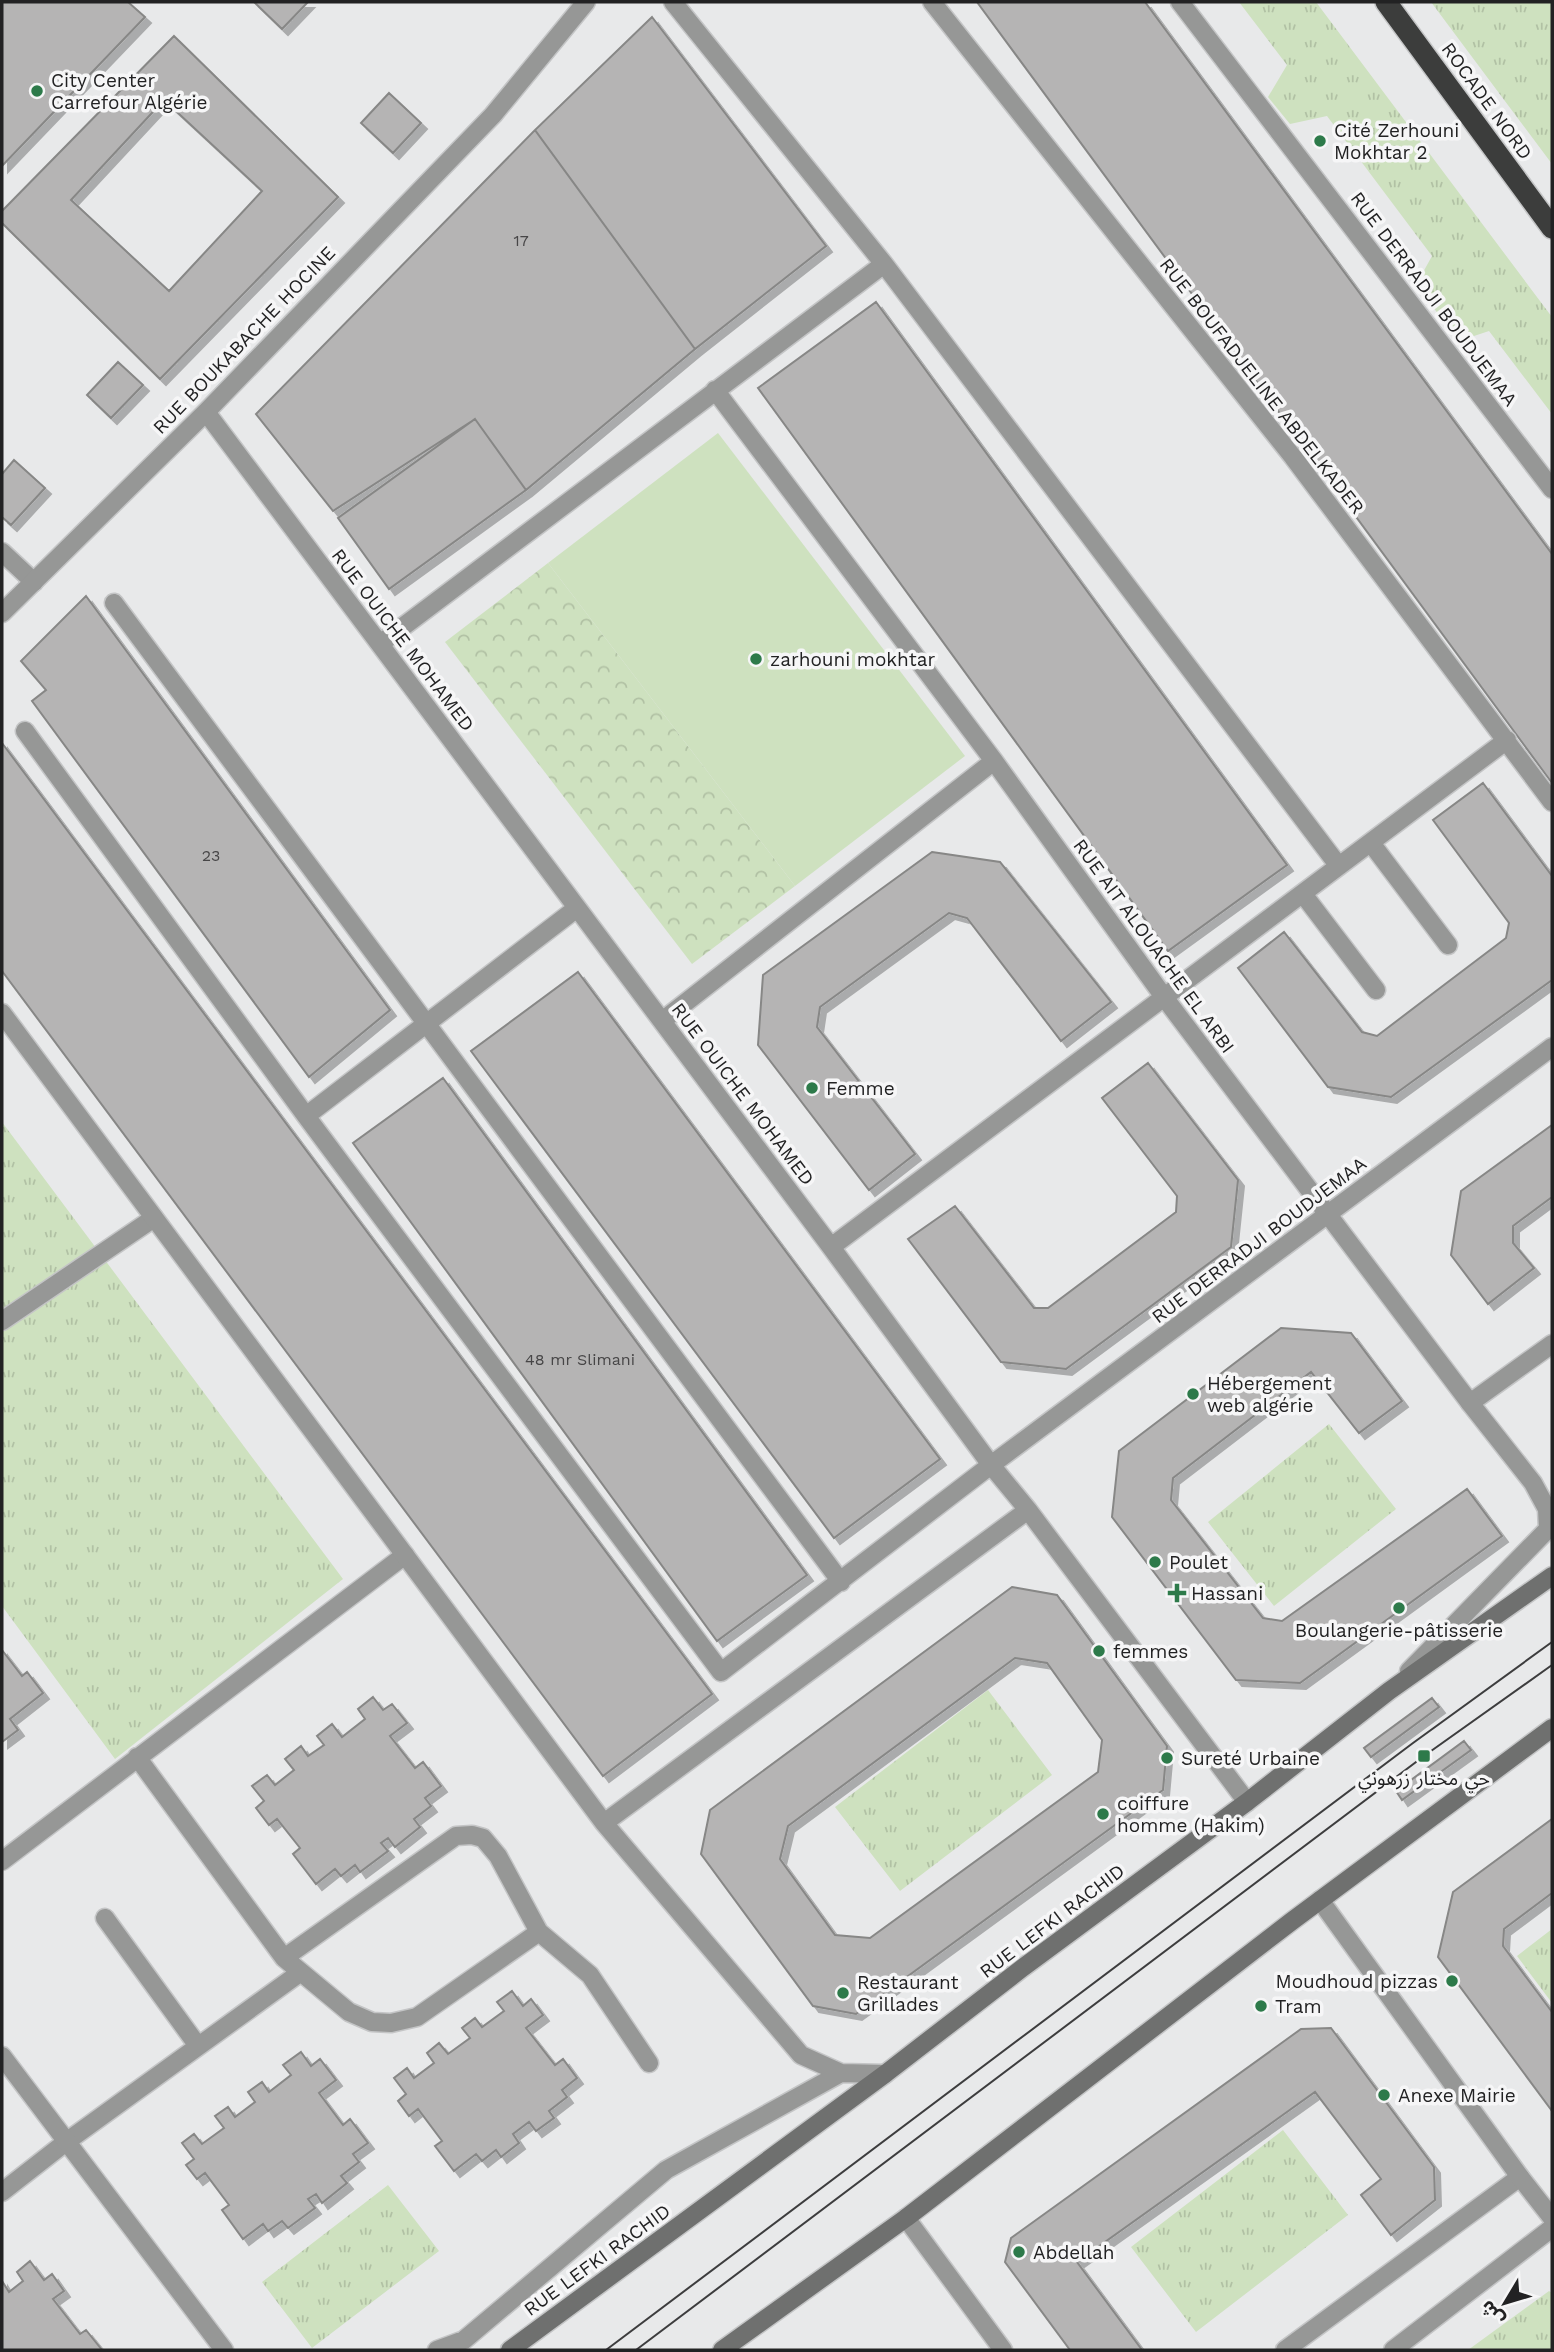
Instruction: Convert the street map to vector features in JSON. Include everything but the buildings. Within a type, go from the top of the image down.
[{"type":"highway","name":"ROCADE NORD","points":[[1386,2],[1552,228]]},
{"type":"main road","name":"RUE LEFKI RACHID","points":[[510,2350],[1247,1802],[1389,1691],[1552,1576]]},
{"type":"main road","points":[[722,2350],[906,2218],[1320,1900],[1552,1728]]},
{"type":"street","name":"RUE BOUKABACHE HOCINE","points":[[2,613],[206,412],[513,92],[586,2]]},
{"type":"street","points":[[673,2],[884,264],[1338,865]]},
{"type":"street","name":"RUE BOUFADJELINE ABDELKADER","points":[[932,2],[1293,457],[1552,802]]},
{"type":"street","name":"RUE DERRADJI BOUDJEMAA","points":[[1180,2],[1552,489]]},
{"type":"street","points":[[380,644],[884,264]]},
{"type":"street","name":"RUE AIT ALOUACHE EL ARBI","points":[[715,390],[994,761],[1164,997],[1533,1483],[1547,1509],[1548,1529],[1389,1691]]},
{"type":"street","name":"RUE OUICHE MOHAMED","points":[[206,412],[991,1465],[1028,1510],[1247,1802]]},
{"type":"street","points":[[2,552],[34,582]]},
{"type":"street","points":[[114,603],[841,1581]]},
{"type":"street","points":[[25,731],[306,1116],[577,908]]},
{"type":"street","points":[[831,1247],[1507,740]]},
{"type":"street","points":[[662,1021],[994,761]]},
{"type":"street","points":[[1371,843],[1448,945]]},
{"type":"street","points":[[1303,894],[1376,990]]},
{"type":"street","points":[[2,1013],[604,1823],[801,2055],[841,2073],[884,2074]]},
{"type":"street","name":"RUE DERRADJI BOUDJEMAA","points":[[306,1116],[721,1672],[991,1465],[1552,1047]]},
{"type":"street","points":[[2,1321],[154,1218]]},
{"type":"street","points":[[1470,1403],[1552,1344]]},
{"type":"street","points":[[604,1823],[1028,1510]]},
{"type":"street","points":[[2,1861],[405,1555]]},
{"type":"street","points":[[137,1758],[284,1958],[348,2012],[372,2022],[391,2023],[417,2017],[539,1932]]},
{"type":"street","points":[[284,1958],[456,1836],[472,1835],[483,1838],[498,1856],[539,1932],[590,1975],[649,2063]]},
{"type":"street","points":[[1320,1900],[1552,2218]]},
{"type":"street","points":[[105,1918],[198,2046]]},
{"type":"street","points":[[2,2192],[301,1972]]},
{"type":"street","points":[[2,2056],[224,2350]]},
{"type":"street","points":[[437,2350],[464,2340],[666,2170],[841,2073]]},
{"type":"street","points":[[1285,2350],[1520,2177]]},
{"type":"street","points":[[906,2218],[1003,2350]]},
{"type":"street","points":[[1393,2350],[1552,2228]]},
{"type":"green space","points":[[1239,2],[1316,2],[1552,317],[1552,414],[1489,331],[1459,341],[1416,285],[1432,256],[1327,116],[1290,124],[1268,97],[1287,65]]},
{"type":"green space","points":[[1431,2],[1552,2],[1552,164]]},
{"type":"green space","name":"zarhouni mokhtar","points":[[718,433],[965,756],[795,886],[548,563]]},
{"type":"green space","points":[[548,563],[795,886],[692,964],[445,642]]},
{"type":"green space","points":[[2,1122],[343,1579],[115,1759],[2,1606]]},
{"type":"green space","points":[[1329,1424],[1396,1509],[1274,1606],[1208,1522]]},
{"type":"green space","points":[[988,1690],[1052,1775],[900,1891],[835,1807]]},
{"type":"green space","points":[[1552,1929],[1552,2003],[1517,1956]]},
{"type":"green space","points":[[1283,2130],[1348,2215],[1196,2332],[1131,2247]]},
{"type":"green space","points":[[388,2185],[439,2251],[312,2348],[262,2282]]},
{"type":"green space","points":[[1549,2291],[1552,2293],[1552,2350],[1468,2350]]},
{"type":"tram line","points":[[606,2350],[1413,1743],[1552,1642]]},
{"type":"tram line","points":[[636,2350],[1424,1756],[1552,1665]]},
{"type":"place","name":"City Center Carrefour Algérie","points":[[37,91]]},
{"type":"place","name":"Cité Zerhouni Mokhtar 2","points":[[1320,141]]},
{"type":"place","name":"zarhouni mokhtar","points":[[756,659]]},
{"type":"place","name":"Femme","points":[[812,1088]]},
{"type":"place","name":"Hébergement web algérie","points":[[1193,1394]]},
{"type":"place","name":"Poulet","points":[[1155,1562]]},
{"type":"place","name":"Hassani","points":[[1177,1593]]},
{"type":"place","name":"Boulangerie-pâtisserie","points":[[1399,1608]]},
{"type":"place","name":"femmes","points":[[1099,1651]]},
{"type":"place","name":"حي مختار زرهوني","points":[[1424,1756]]},
{"type":"place","name":"Sureté Urbaine","points":[[1167,1758]]},
{"type":"place","name":"coiffure homme (Hakim)","points":[[1103,1814]]},
{"type":"place","name":"Moudhoud pizzas","points":[[1452,1981]]},
{"type":"place","name":"Restaurant Grillades","points":[[843,1993]]},
{"type":"place","name":"Tram","points":[[1261,2006]]},
{"type":"place","name":"Anexe Mairie","points":[[1384,2095]]},
{"type":"place","name":"Abdellah","points":[[1019,2252]]}]
